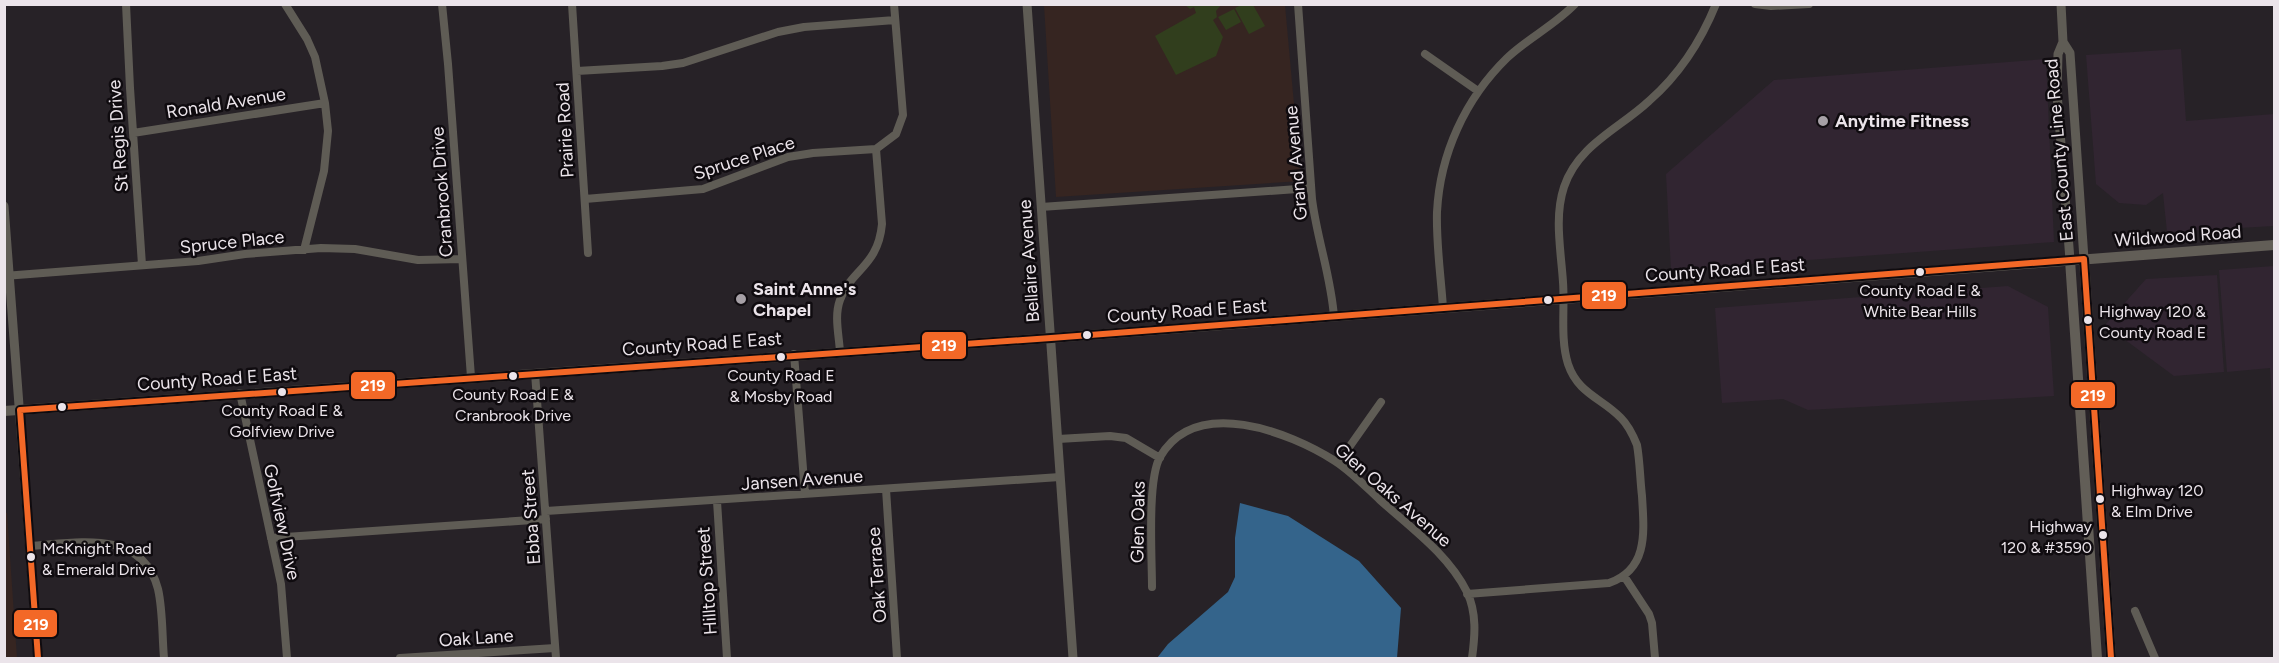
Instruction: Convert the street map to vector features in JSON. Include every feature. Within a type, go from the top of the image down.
[{"type":"main road","name":"Wildwood Road","points":[[2084,259],[2274,245]]},
{"type":"main road","name":"County Road E East","points":[[4,411],[794,354],[1051,338],[2084,259]]},
{"type":"main road","name":"East County Line Road","points":[[2084,259],[2111,658]]},
{"type":"main road","name":"East County Line Road","points":[[2070,260],[2097,658]]},
{"type":"street","name":"St Regis Drive","points":[[126,4],[142,266]]},
{"type":"street","points":[[285,4],[307,39],[315,57],[325,103],[328,131],[327,155],[304,250]]},
{"type":"street","name":"Cranbrook Drive","points":[[442,4],[471,377]]},
{"type":"street","name":"Prairie Road","points":[[572,4],[588,253]]},
{"type":"street","points":[[840,352],[837,320],[839,302],[848,285],[871,259],[880,236],[882,224],[876,149],[896,134],[903,115],[894,4]]},
{"type":"street","name":"Bellaire Avenue","points":[[1027,4],[1073,658]]},
{"type":"street","name":"Grand Avenue","points":[[1298,4],[1311,188],[1315,219],[1330,281],[1334,316]]},
{"type":"street","points":[[1443,308],[1438,238],[1439,191],[1449,149],[1462,118],[1478,91],[1508,57],[1575,4]]},
{"type":"street","points":[[1467,594],[1609,583],[1624,576],[1638,557],[1644,533],[1637,445],[1627,424],[1620,416],[1582,388],[1569,366],[1565,352],[1559,214],[1564,186],[1570,173],[1588,148],[1648,102],[1678,71],[1698,43],[1716,4]]},
{"type":"street","points":[[1755,4],[1772,6],[1809,4]]},
{"type":"street","points":[[2061,4],[2063,42]]},
{"type":"street","points":[[577,70],[683,63],[778,32],[804,27],[895,20]]},
{"type":"street","name":"East County Line Road","points":[[2063,42],[2070,53],[2084,259]]},
{"type":"street","name":"East County Line Road","points":[[2063,42],[2058,54],[2057,93],[2070,260]]},
{"type":"street","points":[[1425,54],[1478,91]]},
{"type":"street","name":"Ronald Avenue","points":[[133,133],[325,103]]},
{"type":"street","name":"Spruce Place","points":[[585,199],[703,189],[788,158],[813,153],[876,149]]},
{"type":"street","points":[[1041,207],[1311,188]]},
{"type":"street","points":[[4,206],[7,276],[20,410],[38,658]]},
{"type":"street","name":"Spruce Place","points":[[7,276],[333,248],[418,260],[462,259]]},
{"type":"street","points":[[794,354],[806,494]]},
{"type":"street","name":"Ebba Street","points":[[535,373],[556,658]]},
{"type":"street","name":"Golfview Drive","points":[[240,393],[281,584],[287,658]]},
{"type":"street","points":[[1338,463],[1381,402]]},
{"type":"street","name":"Glen Oaks Avenue","points":[[1160,458],[1173,441],[1184,433],[1202,425],[1232,423],[1297,441],[1338,463],[1437,550],[1459,578],[1467,594],[1474,620],[1472,658]]},
{"type":"street","points":[[1058,439],[1110,436],[1126,438],[1160,458]]},
{"type":"street","name":"Glen Oaks","points":[[1152,587],[1153,477],[1160,458]]},
{"type":"street","name":"Jansen Avenue","points":[[271,538],[806,494],[1060,477]]},
{"type":"street","name":"Oak Terrace","points":[[886,489],[897,658]]},
{"type":"street","name":"Hilltop Street","points":[[717,501],[727,658]]},
{"type":"street","points":[[30,546],[98,542],[122,547],[132,552],[149,569],[158,590],[164,658]]},
{"type":"street","points":[[1624,576],[1649,614],[1656,658]]},
{"type":"street","points":[[2135,611],[2155,658]]},
{"type":"street","name":"Oak Lane","points":[[400,658],[555,648]]},
{"type":"shaded area","points":[[1044,5],[1285,5],[1301,181],[1056,197]]},
{"type":"shaded area","points":[[2181,49],[2186,121],[2274,114],[2274,226],[2167,232],[2163,193],[2146,205],[2119,203],[2096,184],[2086,55]]},
{"type":"shaded area","points":[[2046,59],[2054,242],[1671,270],[1666,174],[1774,80]]},
{"type":"shaded area","points":[[2274,266],[2274,432],[2270,368],[2227,372],[2219,270]]},
{"type":"shaded area","points":[[2217,275],[2224,372],[2174,376],[2105,325],[2146,279]]},
{"type":"shaded area","points":[[2008,286],[2048,307],[2054,396],[1808,410],[1783,399],[1722,403],[1715,308]]},
{"type":"shaded area","points":[[5,513],[7,513],[17,658],[5,658]]},
{"type":"green space","points":[[1185,5],[1221,5],[1216,11],[1217,17],[1213,20],[1223,37],[1216,56],[1176,75],[1155,36],[1196,13],[1194,7],[1190,9]]},
{"type":"green space","points":[[1241,5],[1253,5],[1265,26],[1249,34],[1235,8]]},
{"type":"green space","points":[[1234,9],[1241,22],[1226,30],[1218,17]]},
{"type":"water","points":[[1240,503],[1288,516],[1359,561],[1401,608],[1397,658],[1157,658],[1168,644],[1228,592],[1235,577],[1235,538]]},
{"type":"transit line","name":"219","points":[[20,410],[1051,338],[2084,259],[2111,658]]},
{"type":"transit line","name":"219","points":[[20,410],[38,658]]},
{"type":"place","name":"Anytime Fitness","points":[[1823,121]]},
{"type":"place","name":"County Road E & White Bear Hills","points":[[1920,272]]},
{"type":"place","name":"Saint Anne's Chapel","points":[[741,299]]},
{"type":"place","name":"Highway 120 & County Road E","points":[[2088,320]]},
{"type":"place","name":"County Road E & Mosby Road","points":[[781,357]]},
{"type":"place","name":"County Road E & Cranbrook Drive","points":[[513,376]]},
{"type":"place","name":"County Road E & Golfview Drive","points":[[282,392]]},
{"type":"place","name":"Highway 120 & Elm Drive","points":[[2100,499]]},
{"type":"place","name":"Highway 120 & #3590","points":[[2103,535]]},
{"type":"place","name":"McKnight Road & Emerald Drive","points":[[31,557]]}]
